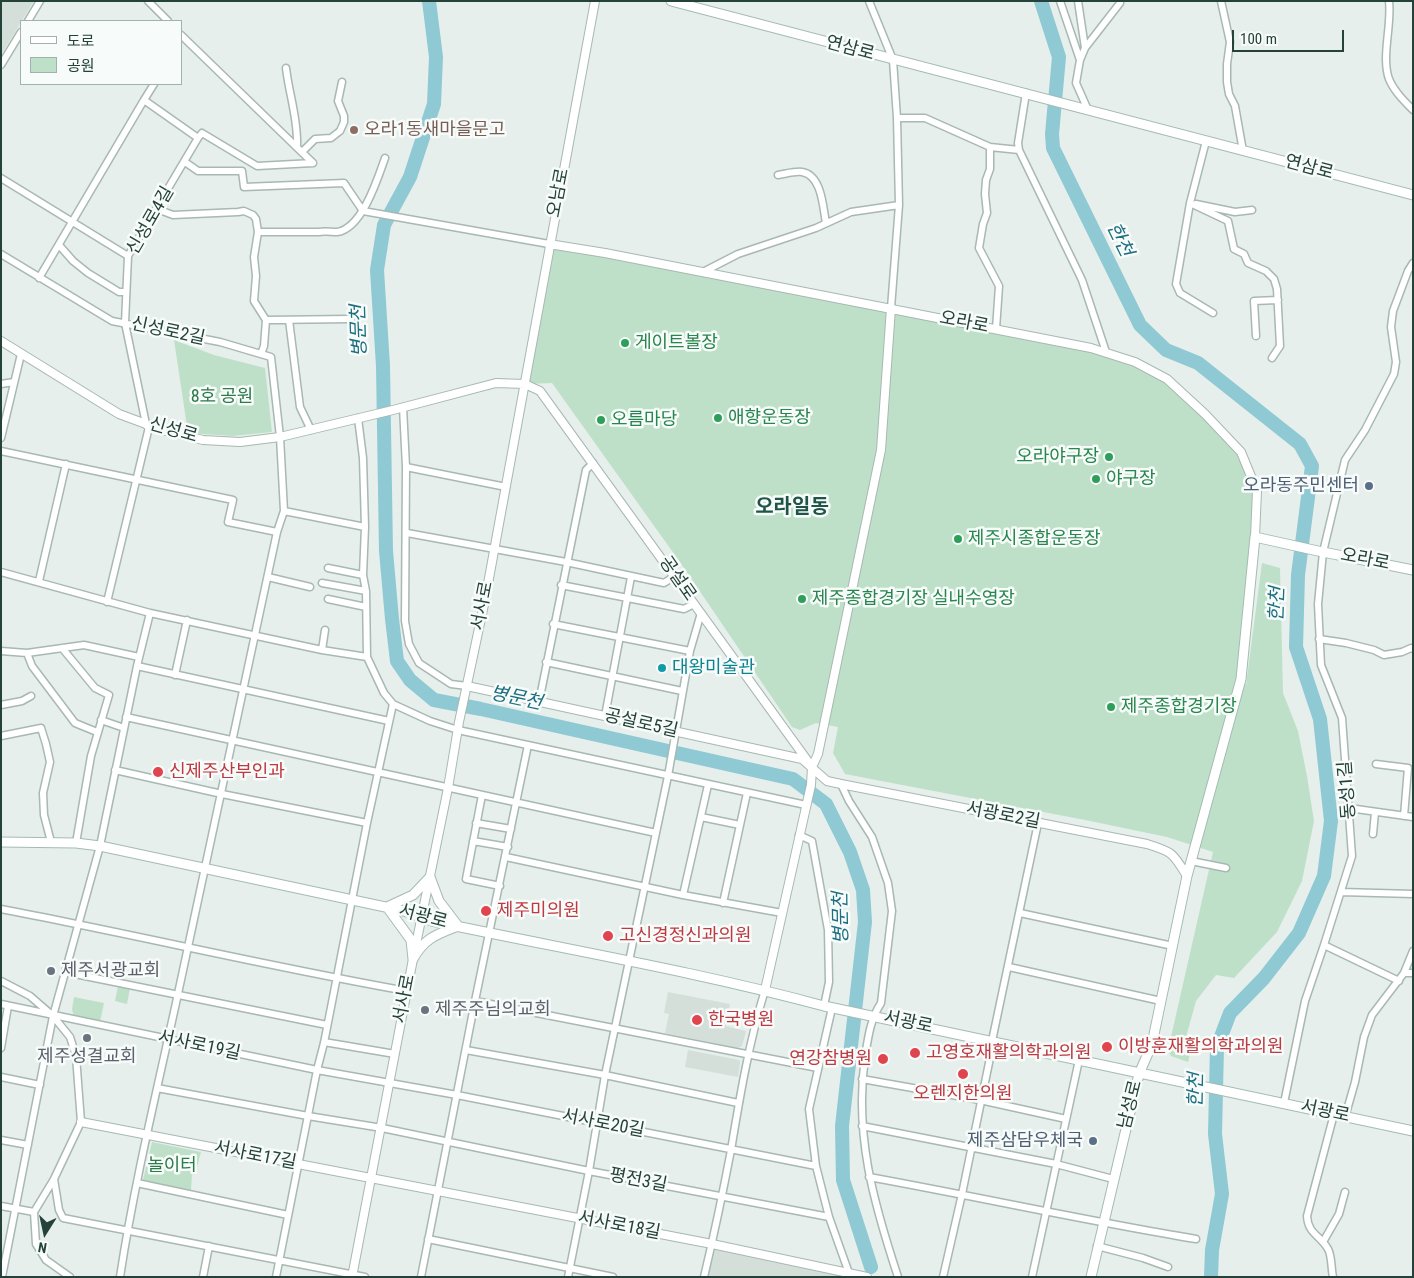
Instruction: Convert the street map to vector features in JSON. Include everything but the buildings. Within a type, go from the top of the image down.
[{"type":"main road","name":"연삼로","points":[[671,1],[1413,195]]},
{"type":"main road","name":"오라로","points":[[1255,536],[1320,552],[1413,570]]},
{"type":"main road","name":"남성로","points":[[1091,1277],[1102,1223],[1139,1074],[1152,1044],[1187,876],[1241,679],[1255,536]]},
{"type":"main road","name":"서광로","points":[[1,842],[76,843],[100,846],[387,907],[413,913],[421,918],[489,933],[765,990],[828,1007],[992,1040],[1139,1074],[1238,1093],[1413,1131]]},
{"type":"main road","points":[[430,877],[438,901],[458,926],[440,933],[419,947],[413,959],[411,940],[387,907],[413,895],[430,877]]},
{"type":"street","points":[[29,20],[40,1]]},
{"type":"street","points":[[148,1],[167,20]]},
{"type":"street","name":"오남로","points":[[525,384],[549,244],[595,1]]},
{"type":"street","points":[[704,1277],[731,1150],[738,1103],[811,785],[812,767],[818,754],[881,450],[899,205],[898,118],[893,60],[869,1]]},
{"type":"street","points":[[1060,1],[1080,60]]},
{"type":"street","points":[[1078,1],[1085,48]]},
{"type":"street","points":[[1088,110],[1076,83],[1080,60],[1085,48],[1101,30],[1120,1]]},
{"type":"street","points":[[1221,1],[1230,42],[1227,82],[1229,94],[1235,106],[1243,151]]},
{"type":"street","points":[[1389,1],[1386,68],[1398,94],[1413,110]]},
{"type":"street","points":[[1,65],[20,34]]},
{"type":"street","points":[[144,100],[198,138],[202,133],[258,166],[313,163],[297,145],[182,36]]},
{"type":"street","points":[[286,68],[296,124],[297,145]]},
{"type":"street","points":[[302,152],[315,139],[331,138],[340,131],[344,122],[344,116],[338,101],[342,82]]},
{"type":"street","points":[[39,278],[153,85]]},
{"type":"street","points":[[1027,94],[1018,143],[1019,150],[1082,280],[1106,352]]},
{"type":"street","points":[[898,118],[925,118],[990,148],[1019,150]]},
{"type":"street","name":"신성로4길","points":[[147,426],[124,323],[128,256],[198,138]]},
{"type":"street","points":[[1206,141],[1190,203],[1176,284],[1180,293],[1213,313]]},
{"type":"street","points":[[990,148],[990,169],[986,180],[985,194],[987,213],[979,248],[999,286],[996,330]]},
{"type":"street","points":[[258,232],[318,232],[326,230],[338,232],[351,226],[363,211],[385,158]]},
{"type":"street","points":[[185,162],[198,171],[242,171],[244,186],[344,183],[363,211],[549,244]]},
{"type":"street","points":[[778,175],[802,172],[809,175],[821,190],[826,224]]},
{"type":"street","points":[[1,178],[128,256]]},
{"type":"street","points":[[1190,203],[1209,205],[1235,212],[1252,210]]},
{"type":"street","points":[[1190,203],[1228,221],[1234,249],[1244,254],[1248,263],[1266,271],[1274,279],[1278,300],[1280,346],[1272,358]]},
{"type":"street","points":[[703,272],[738,254],[826,224],[851,212],[899,205]]},
{"type":"street","points":[[120,1277],[127,1230],[146,1134],[284,511],[280,437],[272,357],[260,354],[264,346],[266,320],[254,301],[256,276],[254,256],[258,232],[256,219],[244,210],[174,216],[157,209]]},
{"type":"street","name":"오라로","points":[[549,244],[891,308],[1091,348],[1135,362],[1167,380],[1205,414],[1241,452],[1257,492],[1255,536]]},
{"type":"street","points":[[59,245],[73,261],[88,273],[119,292],[126,292]]},
{"type":"street","name":"신성로2길","points":[[1,254],[112,321],[220,342],[260,354]]},
{"type":"street","name":"동성1길","points":[[1284,1103],[1305,1001],[1352,856],[1342,718],[1321,665],[1318,604],[1320,552],[1345,460],[1365,430],[1394,374],[1396,362],[1391,327],[1393,311],[1408,271],[1413,263]]},
{"type":"street","points":[[1256,336],[1254,301],[1278,300]]},
{"type":"street","points":[[266,320],[351,318]]},
{"type":"street","points":[[289,320],[300,407],[311,430]]},
{"type":"street","name":"신성로","points":[[1,341],[119,414],[147,426],[203,440],[240,442],[280,437],[403,407]]},
{"type":"street","points":[[1,438],[21,354]]},
{"type":"street","points":[[1,384],[14,382]]},
{"type":"street","points":[[466,690],[452,684],[419,663],[409,644],[405,621],[407,533],[403,407],[496,383],[525,384]]},
{"type":"street","name":"공설로","points":[[525,384],[540,391],[812,767]]},
{"type":"street","name":"서사로","points":[[352,1276],[525,384]]},
{"type":"street","points":[[361,418],[365,527],[363,575],[366,591],[367,657],[384,693],[393,704],[430,721],[458,726],[528,745],[668,773],[806,806]]},
{"type":"street","points":[[107,602],[147,426]]},
{"type":"street","points":[[1,451],[233,500],[228,522],[278,532]]},
{"type":"street","points":[[39,581],[66,464]]},
{"type":"street","points":[[539,702],[553,624],[586,470],[593,464]]},
{"type":"street","points":[[406,467],[506,487]]},
{"type":"street","points":[[284,511],[365,527]]},
{"type":"street","points":[[407,533],[566,562],[664,583],[675,576]]},
{"type":"street","points":[[328,568],[363,575]]},
{"type":"street","points":[[1,572],[150,613],[322,650],[367,657]]},
{"type":"street","points":[[268,577],[310,586]]},
{"type":"street","points":[[605,716],[631,577]]},
{"type":"street","points":[[322,583],[366,591]]},
{"type":"street","points":[[561,585],[684,609],[694,604]]},
{"type":"street","points":[[328,598],[366,607]]},
{"type":"street","points":[[2,1277],[3,1263],[16,1208],[53,1016],[100,846],[126,717],[150,613]]},
{"type":"street","points":[[568,1277],[624,978],[630,961],[656,833],[690,651],[701,613]]},
{"type":"street","points":[[175,675],[187,620]]},
{"type":"street","points":[[553,624],[690,651]]},
{"type":"street","points":[[322,650],[325,630]]},
{"type":"street","points":[[1319,640],[1346,643],[1374,650],[1384,655],[1413,649]]},
{"type":"street","points":[[1,650],[27,653],[84,645],[139,657]]},
{"type":"street","points":[[62,648],[95,688],[109,695],[91,756],[76,843]]},
{"type":"street","points":[[27,653],[32,666],[75,723],[97,732]]},
{"type":"street","points":[[546,662],[682,692]]},
{"type":"street","points":[[137,666],[389,722]]},
{"type":"street","name":"공설로5길","points":[[466,690],[539,702],[605,716],[674,734],[802,759],[812,767]]},
{"type":"street","points":[[1,705],[22,701],[31,696]]},
{"type":"street","points":[[276,1277],[367,823],[393,704]]},
{"type":"street","points":[[126,717],[379,774],[656,833]]},
{"type":"street","points":[[101,720],[124,728]]},
{"type":"street","points":[[1,736],[41,728],[50,762],[43,793],[44,815],[51,842]]},
{"type":"street","points":[[421,1277],[528,745]]},
{"type":"street","points":[[1376,764],[1408,768],[1404,816]]},
{"type":"street","name":"서광로2길","points":[[812,767],[828,781],[841,784],[1147,844],[1166,850],[1175,858],[1187,876]]},
{"type":"street","points":[[115,770],[367,823]]},
{"type":"street","points":[[684,895],[708,784]]},
{"type":"street","name":"서광로","points":[[841,784],[848,802],[872,837],[888,883],[892,911],[881,1003],[873,1016]]},
{"type":"street","points":[[723,903],[747,793]]},
{"type":"street","points":[[482,795],[466,879],[500,886]]},
{"type":"street","points":[[1349,808],[1413,817]]},
{"type":"street","points":[[1374,812],[1374,834]]},
{"type":"street","points":[[701,817],[740,824]]},
{"type":"street","points":[[476,823],[511,829]]},
{"type":"street","points":[[943,1277],[962,1194],[992,1040],[1038,823]]},
{"type":"street","points":[[799,835],[812,841],[828,930],[828,1007],[809,1109],[816,1166],[829,1217],[849,1275]]},
{"type":"street","points":[[473,840],[508,847]]},
{"type":"street","points":[[506,857],[644,887],[782,913]]},
{"type":"street","points":[[1191,861],[1226,868]]},
{"type":"street","points":[[1341,892],[1413,894]]},
{"type":"street","points":[[1,909],[407,991]]},
{"type":"street","points":[[1020,913],[1173,946]]},
{"type":"street","points":[[1324,945],[1399,981]]},
{"type":"street","points":[[1345,1116],[1355,1082],[1364,1037],[1372,1015],[1399,981],[1413,951]]},
{"type":"street","points":[[1008,968],[1161,1001]]},
{"type":"street","points":[[65,972],[327,1025]]},
{"type":"street","points":[[1404,973],[1413,973]]},
{"type":"street","points":[[1,981],[30,996],[53,1016],[70,1037],[76,1056],[81,1122],[54,1179],[34,1212],[36,1244],[46,1260],[70,1277]]},
{"type":"street","points":[[475,1001],[818,1068]]},
{"type":"street","name":"서사로19길","points":[[1,1048],[5,1005],[168,1040],[390,1083]]},
{"type":"street","points":[[873,1016],[867,1040],[862,1080],[862,1126],[869,1177],[881,1226],[898,1277]]},
{"type":"street","points":[[324,1042],[395,1054]]},
{"type":"street","points":[[466,1050],[605,1075],[738,1103]]},
{"type":"street","points":[[1032,1277],[1079,1060]]},
{"type":"street","points":[[1,1077],[40,1085]]},
{"type":"street","points":[[862,1080],[980,1100],[1066,1119]]},
{"type":"street","name":"서사로20길","points":[[390,1083],[816,1166]]},
{"type":"street","name":"평전3길","points":[[157,1088],[382,1128],[589,1172],[829,1217]]},
{"type":"street","points":[[1333,1277],[1329,1250],[1312,1232],[1307,1223],[1307,1216],[1334,1114]]},
{"type":"street","name":"서사로17길","points":[[81,1122],[371,1178]]},
{"type":"street","points":[[862,1126],[971,1146],[1056,1164],[1113,1179]]},
{"type":"street","points":[[1,1140],[28,1145]]},
{"type":"street","points":[[869,1177],[1102,1223],[1196,1239]]},
{"type":"street","name":"서사로18길","points":[[371,1178],[712,1244],[864,1277]]},
{"type":"street","points":[[54,1179],[59,1210],[64,1218],[352,1276],[365,1277]]},
{"type":"street","points":[[136,1183],[288,1215]]},
{"type":"street","points":[[1323,1242],[1339,1214],[1345,1192]]},
{"type":"street","points":[[1,1206],[34,1212]]},
{"type":"street","points":[[428,1239],[613,1277]]},
{"type":"street","points":[[202,1277],[209,1246]]},
{"type":"street","points":[[1097,1246],[1143,1258],[1168,1267]]},
{"type":"shaded area","points":[[1,1],[34,1],[22,20],[20,20],[20,24],[1,55]]},
{"type":"shaded area","name":"한국병원","points":[[668,992],[730,1004],[726,1026],[746,1031],[742,1046],[738,1048],[665,1033],[669,1014],[664,1013]]},
{"type":"shaded area","name":"한국병원","points":[[688,1050],[739,1060],[738,1077],[685,1067]]},
{"type":"shaded area","points":[[712,1244],[850,1277],[704,1277]]},
{"type":"green space","name":"제주시종합운동장","points":[[549,244],[1097,350],[1167,379],[1241,452],[1257,491],[1241,679],[1246,685],[1262,563],[1280,568],[1283,693],[1298,731],[1314,821],[1302,881],[1277,932],[1234,978],[1216,975],[1196,1001],[1186,1037],[1190,1050],[1188,1062],[1171,1056],[1168,1050],[1213,852],[1167,837],[845,774],[833,753],[838,727],[816,723],[800,730],[792,727],[682,565],[552,383],[525,384]]},
{"type":"green space","name":"8호 공원","points":[[174,340],[214,355],[265,368],[272,432],[233,436],[188,433]]},
{"type":"green space","points":[[118,986],[130,988],[127,1004],[115,1001]]},
{"type":"green space","points":[[74,997],[104,1003],[100,1022],[74,1017],[72,1009]]},
{"type":"green space","name":"놀이터","points":[[152,1142],[201,1152],[195,1175],[192,1175],[191,1190],[143,1180]]},
{"type":"waterway","name":"병문천","points":[[429,1],[436,57],[434,104],[410,177],[384,225],[377,270],[383,366],[386,551],[397,661],[410,680],[434,700],[793,779],[826,804],[850,852],[863,890],[865,922],[842,1126],[843,1180],[871,1267]]},
{"type":"waterway","name":"한천","points":[[1041,1],[1059,57],[1052,134],[1053,148],[1140,325],[1166,350],[1198,363],[1300,444],[1312,466],[1298,575],[1296,647],[1320,719],[1331,821],[1324,876],[1299,933],[1264,978],[1230,1013],[1217,1047],[1215,1134],[1222,1194],[1212,1250],[1211,1277]]},
{"type":"place","name":"오라1동새마을문고","points":[[354,130]]},
{"type":"place","name":"게이트볼장","points":[[625,343]]},
{"type":"place","name":"애향운동장","points":[[718,418]]},
{"type":"place","name":"오름마당","points":[[601,420]]},
{"type":"place","name":"오라야구장","points":[[1109,457]]},
{"type":"place","name":"야구장","points":[[1096,479]]},
{"type":"place","name":"오라동주민센터","points":[[1369,486]]},
{"type":"place","name":"제주시종합운동장","points":[[958,539]]},
{"type":"place","name":"제주종합경기장 실내수영장","points":[[802,599]]},
{"type":"place","name":"대왕미술관","points":[[662,668]]},
{"type":"place","name":"제주종합경기장","points":[[1111,707]]},
{"type":"place","name":"신제주산부인과","points":[[158,772]]},
{"type":"place","name":"제주미의원","points":[[486,911]]},
{"type":"place","name":"고신경정신과의원","points":[[608,936]]},
{"type":"place","name":"제주서광교회","points":[[51,971]]},
{"type":"place","name":"제주주님의교회","points":[[425,1010]]},
{"type":"place","name":"한국병원","points":[[697,1020]]},
{"type":"place","name":"제주성결교회","points":[[87,1038]]},
{"type":"place","name":"이방훈재활의학과의원","points":[[1107,1047]]},
{"type":"place","name":"고영호재활의학과의원","points":[[915,1053]]},
{"type":"place","name":"연강참병원","points":[[883,1059]]},
{"type":"place","name":"오렌지한의원","points":[[963,1074]]},
{"type":"place","name":"제주삼담우체국","points":[[1093,1141]]},
{"type":"district","name":"오라일동","points":[[792,508]]}]
